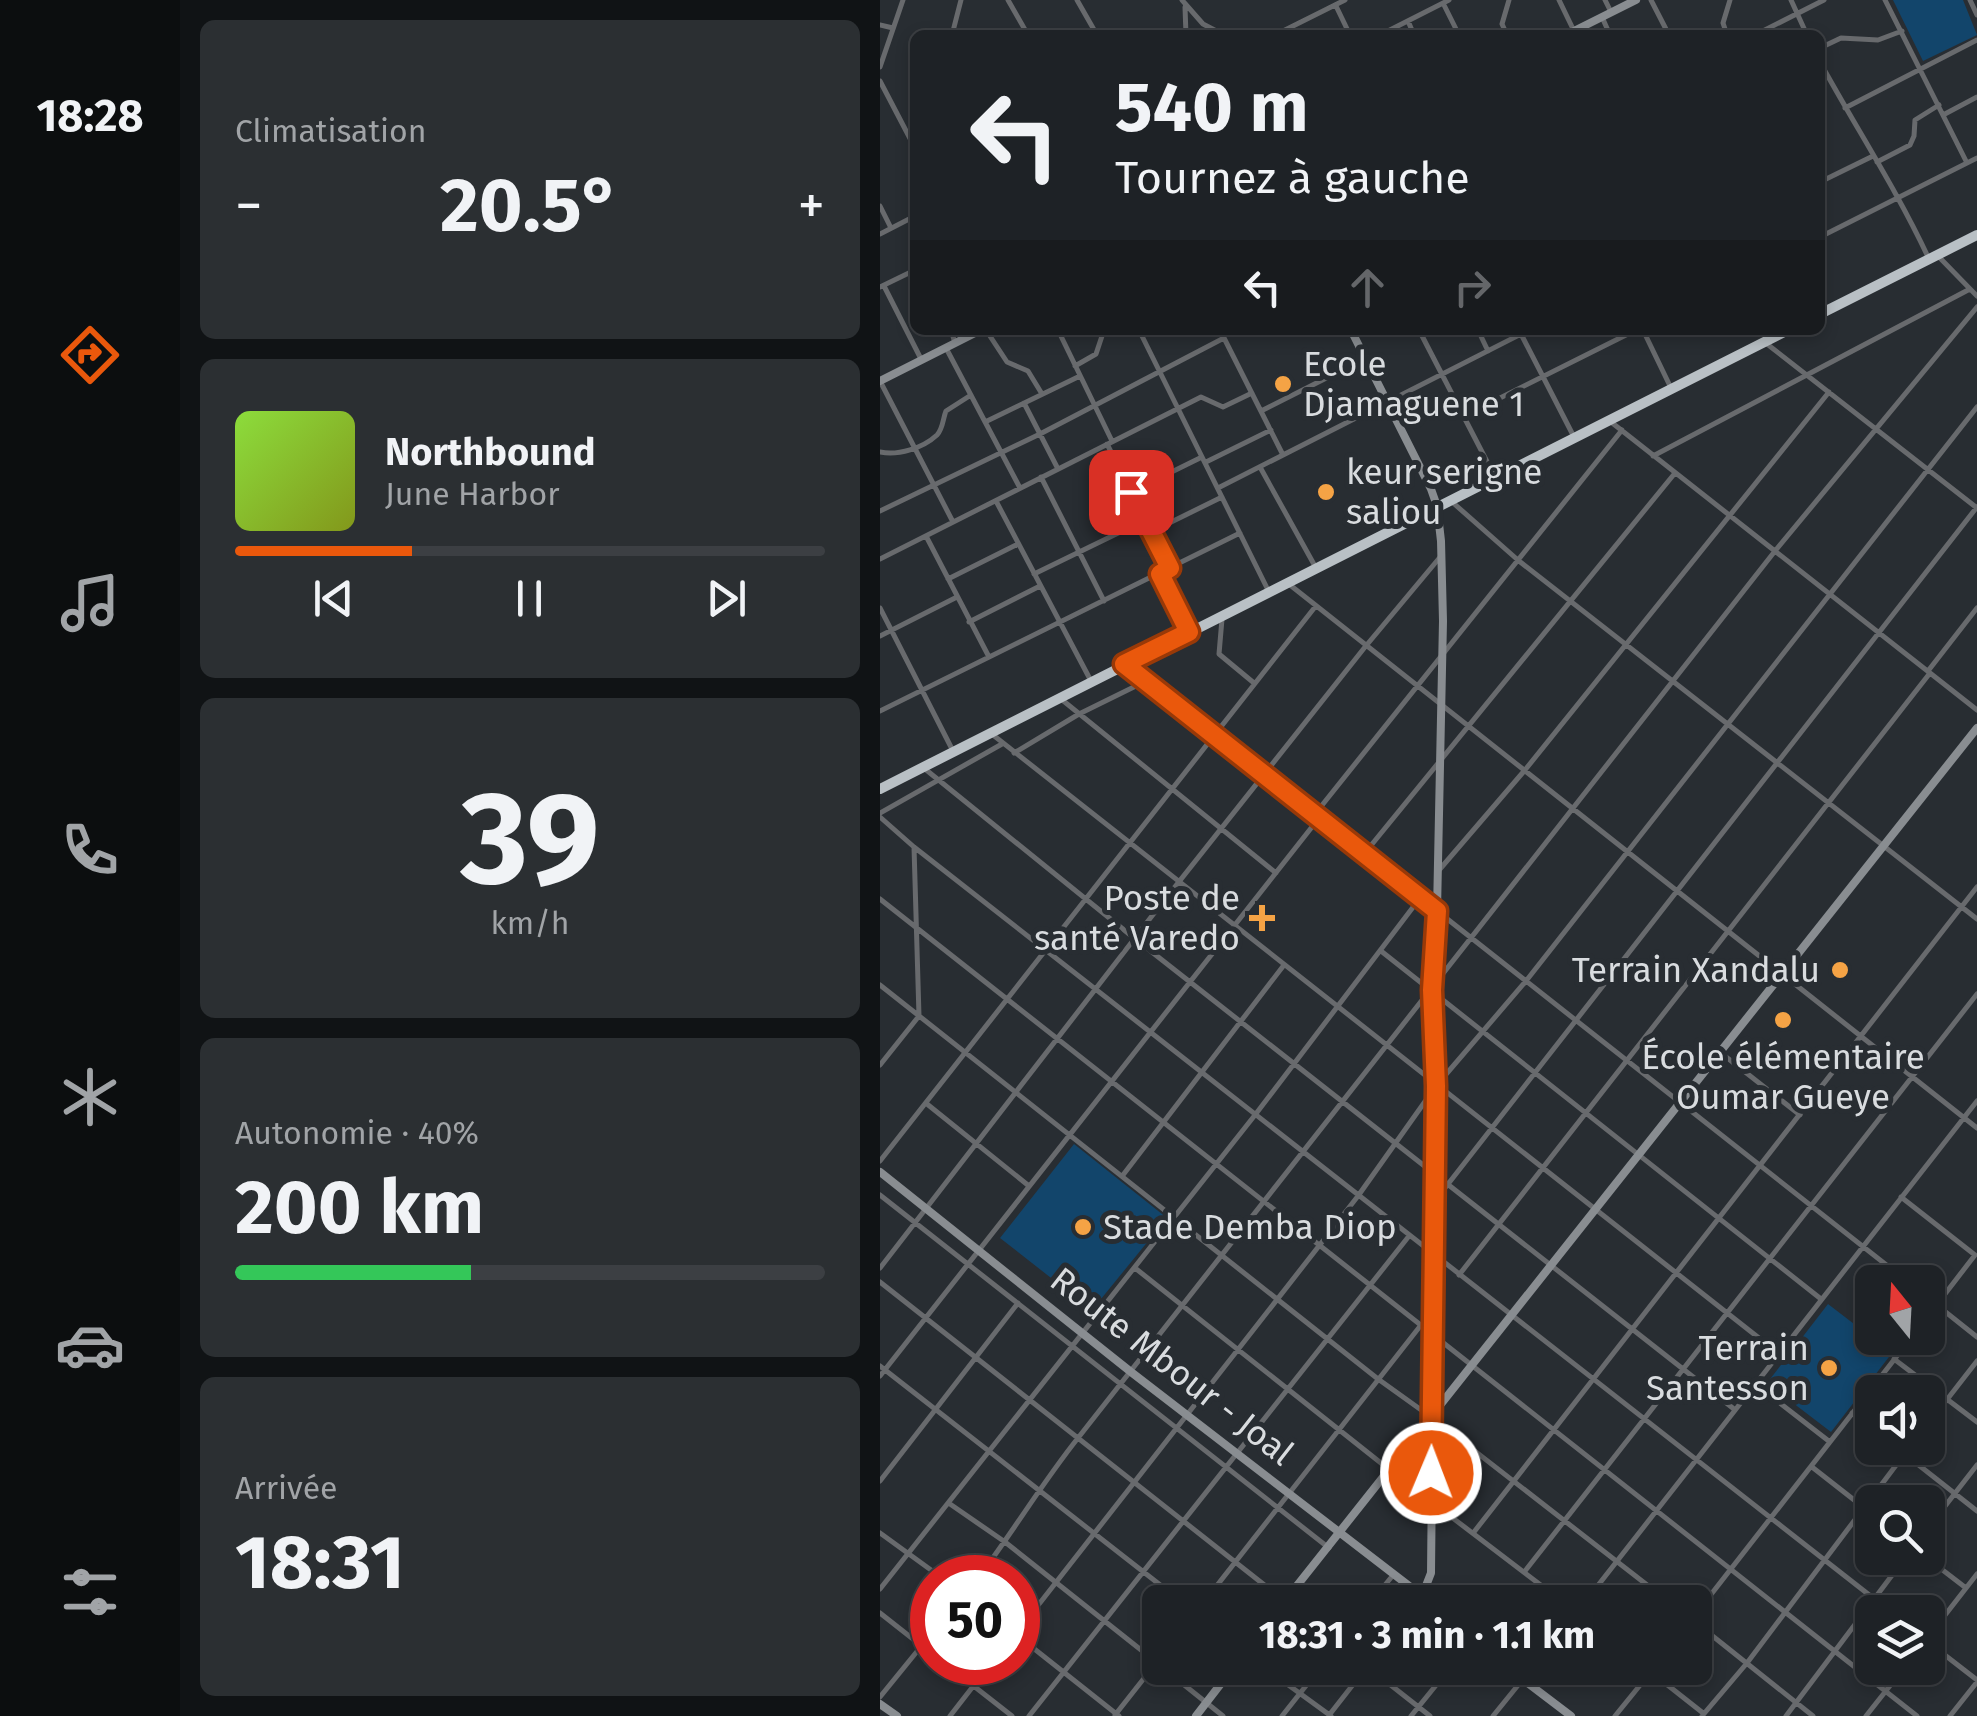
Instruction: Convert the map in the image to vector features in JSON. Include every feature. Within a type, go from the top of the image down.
[{"type":"highway","points":[[1825,311],[1977,235]]},
{"type":"highway","points":[[880,788],[1778,335]]},
{"type":"main road","points":[[1576,30],[1636,0]]},
{"type":"main road","points":[[880,381],[973,335]]},
{"type":"main road","points":[[1354,335],[1437,506],[1442,555],[1438,871],[1432,990],[1436,1086],[1431,1574],[1426,1585]]},
{"type":"main road","points":[[1299,1585],[1977,728]]},
{"type":"main road","name":"Route Mbour - Joal","points":[[880,1172],[1405,1585]]},
{"type":"main road","points":[[1196,1716],[1220,1685]]},
{"type":"main road","points":[[1531,1685],[1571,1716]]},
{"type":"main road","points":[[880,1700],[897,1716]]},
{"type":"street","points":[[880,67],[903,0]]},
{"type":"street","points":[[953,30],[961,0]]},
{"type":"street","points":[[1008,0],[1025,30]]},
{"type":"street","points":[[1078,0],[1093,30]]},
{"type":"street","points":[[1324,0],[1347,30]]},
{"type":"street","points":[[1285,30],[1346,0]]},
{"type":"street","points":[[1504,30],[1502,24],[1509,0]]},
{"type":"street","points":[[1559,0],[1569,30]]},
{"type":"street","points":[[1605,0],[1609,30]]},
{"type":"street","points":[[1651,0],[1666,30]]},
{"type":"street","points":[[1725,30],[1723,23],[1730,0]]},
{"type":"street","points":[[1791,0],[1805,30]]},
{"type":"street","points":[[1765,30],[1824,0]]},
{"type":"street","points":[[1885,0],[1967,162]]},
{"type":"street","points":[[1970,0],[1977,15]]},
{"type":"street","points":[[1183,2],[1186,30]]},
{"type":"street","points":[[1183,2],[1202,24],[1214,30]]},
{"type":"street","points":[[1390,30],[1434,4],[1446,2],[1457,30]]},
{"type":"street","points":[[1408,21],[1412,30]]},
{"type":"street","points":[[880,25],[893,28]]},
{"type":"street","points":[[1825,46],[1842,38],[1878,40],[1902,31]]},
{"type":"street","points":[[1845,108],[1977,40]]},
{"type":"street","points":[[1825,74],[1933,257],[1977,296]]},
{"type":"street","points":[[880,80],[910,138]]},
{"type":"street","points":[[1943,115],[1977,97]]},
{"type":"street","points":[[1825,180],[1910,144],[1915,120],[1939,106]]},
{"type":"street","points":[[1825,235],[1977,158]]},
{"type":"street","points":[[880,206],[891,228]]},
{"type":"street","points":[[880,234],[910,218]]},
{"type":"street","points":[[910,272],[882,286],[921,360]]},
{"type":"street","points":[[1653,456],[1970,289]]},
{"type":"street","points":[[995,1555],[1037,1490],[1775,551],[1977,307]]},
{"type":"street","points":[[950,335],[971,395],[1020,488]]},
{"type":"street","points":[[988,335],[1007,362],[1028,372],[1042,394]]},
{"type":"street","points":[[1060,335],[1170,568]]},
{"type":"street","points":[[1076,366],[1096,354],[1102,335]]},
{"type":"street","points":[[1142,335],[1270,592]]},
{"type":"street","points":[[1222,335],[1283,455]]},
{"type":"street","points":[[1422,335],[1495,477]]},
{"type":"street","points":[[1480,335],[1488,351]]},
{"type":"street","points":[[1218,488],[1519,335]]},
{"type":"street","points":[[1522,335],[1574,437]]},
{"type":"street","points":[[1464,416],[1629,335]]},
{"type":"street","points":[[1643,335],[1671,388]]},
{"type":"street","points":[[880,511],[1040,434],[1224,338]]},
{"type":"street","points":[[1432,1204],[1977,507],[1764,342]]},
{"type":"street","points":[[1262,412],[1366,358]]},
{"type":"street","points":[[985,422],[1080,376]]},
{"type":"street","points":[[880,381],[953,522]]},
{"type":"street","points":[[1438,871],[1829,392]]},
{"type":"street","points":[[880,560],[1200,396],[1223,407],[1252,393]]},
{"type":"street","points":[[880,452],[893,455],[938,434],[946,410],[971,395]]},
{"type":"street","points":[[1024,403],[1058,469]]},
{"type":"street","points":[[1040,1604],[1320,1246],[1436,1086],[1526,982],[1977,407]]},
{"type":"street","points":[[1609,420],[1977,710]]},
{"type":"street","points":[[1131,492],[1271,430]]},
{"type":"street","points":[[1160,1585],[882,1370],[1235,926],[1442,652],[1622,430]]},
{"type":"street","points":[[1260,467],[1316,568]]},
{"type":"street","points":[[1364,854],[1675,473]]},
{"type":"street","points":[[1041,478],[1104,601]]},
{"type":"street","points":[[1151,532],[1222,496]]},
{"type":"street","points":[[1449,500],[1519,560],[1977,919]]},
{"type":"street","points":[[996,501],[1090,681]]},
{"type":"street","points":[[1034,574],[1146,520]]},
{"type":"street","points":[[880,711],[1240,533]]},
{"type":"street","points":[[926,536],[989,658]]},
{"type":"street","points":[[948,580],[1018,544]]},
{"type":"street","points":[[880,1268],[1364,646],[1442,555]]},
{"type":"street","points":[[1160,574],[1189,632]]},
{"type":"street","points":[[1288,583],[1977,1128]]},
{"type":"street","points":[[969,622],[1040,586]]},
{"type":"street","points":[[880,636],[956,597]]},
{"type":"street","points":[[880,1161],[1315,607]]},
{"type":"street","points":[[880,608],[953,751]]},
{"type":"street","points":[[1460,1276],[1977,608]]},
{"type":"street","points":[[1222,616],[1219,654],[1254,683]]},
{"type":"street","points":[[1124,664],[1886,1265]]},
{"type":"street","points":[[1014,753],[1079,714],[1146,681]]},
{"type":"street","points":[[1059,698],[1276,873]]},
{"type":"street","points":[[990,732],[1778,1353]]},
{"type":"street","points":[[1002,744],[880,815],[914,848],[1869,1595]]},
{"type":"street","points":[[924,767],[1134,938],[1734,1409]]},
{"type":"street","points":[[880,1065],[919,1016],[914,848]]},
{"type":"street","points":[[1474,1532],[1977,887]]},
{"type":"street","points":[[880,1589],[1135,1268],[1420,898]]},
{"type":"street","points":[[880,899],[1917,1716]]},
{"type":"street","points":[[1381,951],[1821,1299]]},
{"type":"street","points":[[1123,1175],[1284,966]]},
{"type":"street","points":[[880,984],[1378,1379],[1647,1585]]},
{"type":"street","points":[[1525,1571],[1977,994]]},
{"type":"street","points":[[1721,1053],[1800,1115]]},
{"type":"street","points":[[1599,1585],[1977,1101]]},
{"type":"street","points":[[927,1104],[1030,1186]]},
{"type":"street","points":[[880,1195],[1329,1548]]},
{"type":"street","points":[[1901,1197],[1976,1254],[1945,1294]]},
{"type":"street","points":[[1029,1716],[1409,1236]]},
{"type":"street","points":[[1135,1268],[1338,1430],[1542,1585]]},
{"type":"street","points":[[880,1282],[1264,1585]]},
{"type":"street","points":[[880,1481],[1018,1303]]},
{"type":"street","points":[[1945,1312],[1977,1337]]},
{"type":"street","points":[[1217,1585],[1421,1325]]},
{"type":"street","points":[[1712,1596],[1897,1355]]},
{"type":"street","points":[[1894,1359],[1977,1422]]},
{"type":"street","points":[[1945,1402],[1977,1361]]},
{"type":"street","points":[[1754,1384],[1830,1442]]},
{"type":"street","points":[[1880,1485],[1895,1465]]},
{"type":"street","points":[[1924,1465],[1977,1510]]},
{"type":"street","points":[[1945,1506],[1977,1465]]},
{"type":"street","points":[[1812,1467],[1855,1501]]},
{"type":"street","points":[[950,1504],[1142,1650]]},
{"type":"street","points":[[1669,1685],[1704,1715],[1855,1518]]},
{"type":"street","points":[[880,1533],[910,1555]]},
{"type":"street","points":[[1945,1572],[1966,1588]]},
{"type":"street","points":[[1385,1585],[1394,1574]]},
{"type":"street","points":[[1945,1616],[1977,1574]]},
{"type":"street","points":[[880,1612],[910,1636]]},
{"type":"street","points":[[1786,1716],[1855,1627]]},
{"type":"street","points":[[1712,1634],[1813,1716]]},
{"type":"street","points":[[1040,1653],[1117,1715],[1142,1685]]},
{"type":"street","points":[[1945,1654],[1977,1681],[1950,1716]]},
{"type":"street","points":[[880,1700],[910,1661]]},
{"type":"street","points":[[1185,1685],[1222,1716]]},
{"type":"street","points":[[1290,1685],[1329,1715],[1353,1685]]},
{"type":"street","points":[[1282,1716],[1307,1685]]},
{"type":"street","points":[[1389,1685],[1430,1716]]},
{"type":"street","points":[[1411,1716],[1436,1685]]},
{"type":"street","points":[[1494,1716],[1518,1685]]},
{"type":"street","points":[[1614,1716],[1640,1685]]},
{"type":"street","points":[[1866,1716],[1891,1685]]},
{"type":"street","points":[[950,1716],[972,1686],[1012,1716]]},
{"type":"shaded area","points":[[1893,0],[1963,0],[1977,35],[1923,61]]},
{"type":"shaded area","name":"Stade Demba Diop","points":[[1074,1144],[1167,1218],[1092,1310],[1000,1238]]},
{"type":"shaded area","name":"Terrain Santesson","points":[[1828,1304],[1855,1325],[1855,1355],[1890,1355],[1875,1375],[1855,1375],[1855,1401],[1831,1432],[1767,1383]]},
{"type":"place","name":"Ecole Djamaguene 1","points":[[1283,384]]},
{"type":"place","name":"keur serigne saliou","points":[[1326,492]]},
{"type":"place","name":"Poste de santé Varedo","points":[[1262,918]]},
{"type":"place","name":"Terrain Xandalu","points":[[1840,970]]},
{"type":"place","name":"École élémentaire Oumar Gueye","points":[[1783,1020]]},
{"type":"place","name":"Stade Demba Diop","points":[[1083,1227]]},
{"type":"place","name":"Terrain Santesson","points":[[1829,1368]]},
{"type":"route","points":[[1131,492],[1170,568],[1160,574],[1189,632],[1124,664],[1437,911],[1432,990],[1436,1086],[1431,1473]]}]
